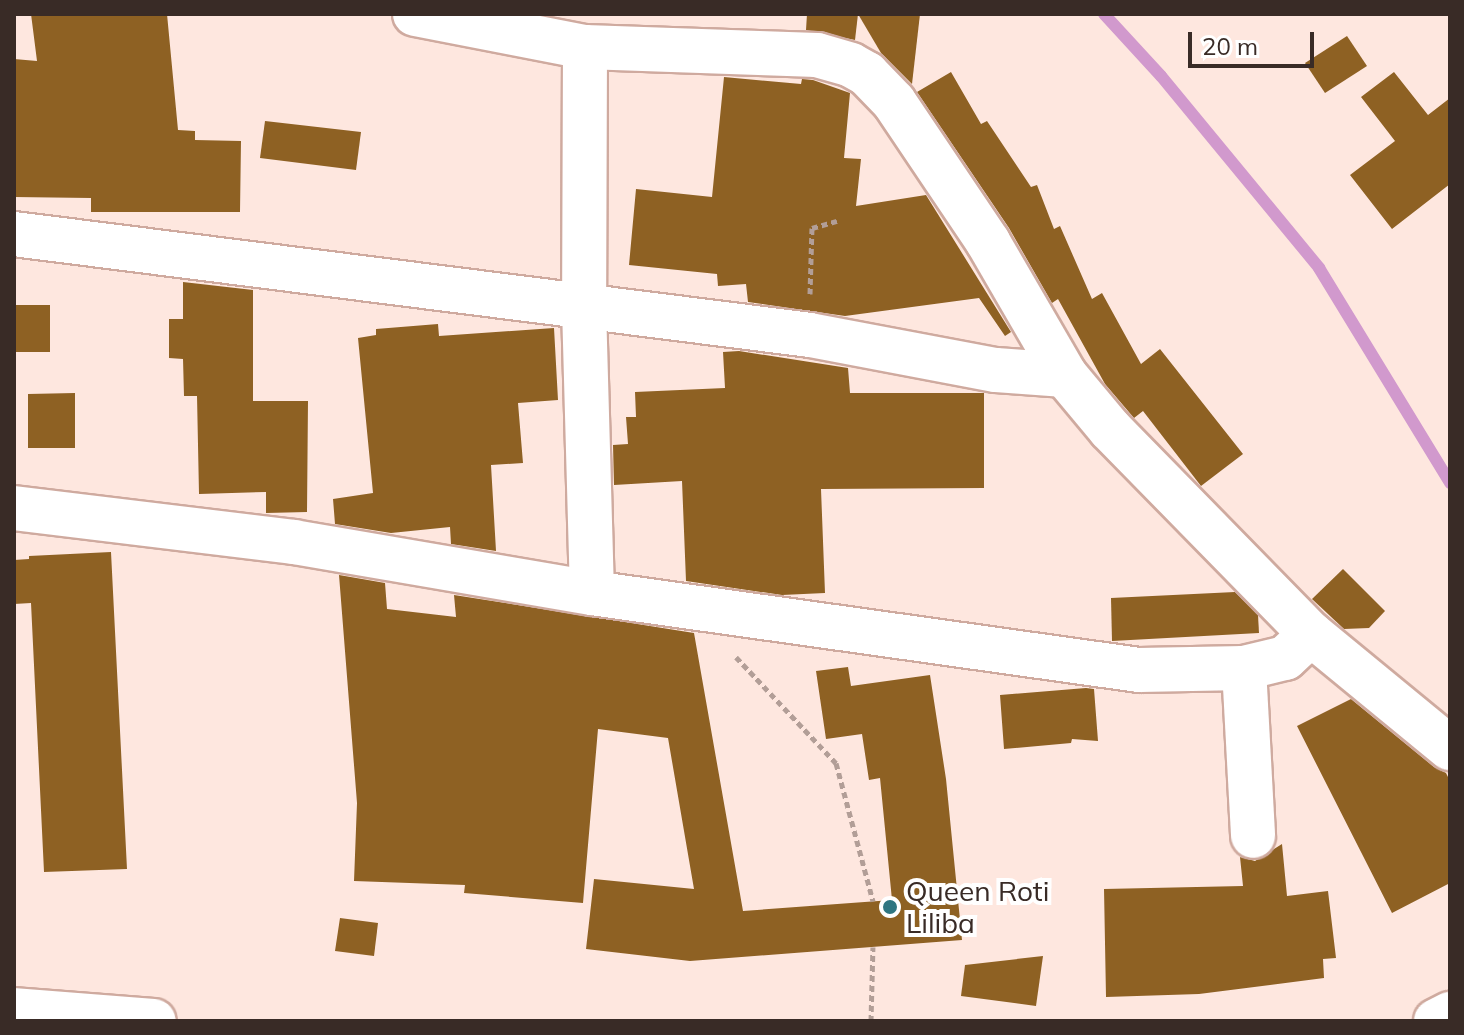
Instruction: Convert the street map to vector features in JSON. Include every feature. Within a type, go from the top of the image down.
[{"type":"street","points":[[415,14],[585,47],[817,55],[851,65],[867,74],[894,102],[988,242],[1065,375],[1110,429],[1311,634],[1450,748]]},
{"type":"street","points":[[585,47],[584,307],[592,593]]},
{"type":"street","points":[[14,234],[810,335],[996,370],[1065,375]]},
{"type":"street","points":[[14,508],[294,542],[592,593],[1139,670],[1244,668],[1285,658],[1311,634]]},
{"type":"street","points":[[1244,668],[1253,836]]},
{"type":"street","points":[[14,1010],[154,1021]]},
{"type":"street","points":[[1436,1021],[1450,1014]]},
{"type":"path","points":[[810,335],[810,235],[812,228],[837,221]]},
{"type":"path","points":[[732,653],[836,763],[873,901]]},
{"type":"path","points":[[871,1021],[873,947]]},
{"type":"building","points":[[31,14],[167,14],[178,130],[195,131],[195,140],[241,141],[240,212],[91,212],[91,198],[14,197],[14,59],[37,61]]},
{"type":"building","points":[[807,14],[858,14],[855,40],[806,30]]},
{"type":"building","points":[[858,14],[920,14],[912,84],[881,53]]},
{"type":"building","points":[[1347,36],[1367,66],[1325,93],[1305,63]]},
{"type":"building","points":[[951,72],[981,124],[987,121],[1031,187],[1037,185],[1054,229],[1060,226],[1092,299],[1102,293],[1141,364],[1160,349],[1243,454],[1201,486],[1143,411],[1134,418],[1105,384],[1058,299],[1052,303],[1009,228],[917,92]]},
{"type":"building","points":[[1394,72],[1428,115],[1450,98],[1450,184],[1392,229],[1350,175],[1395,141],[1361,97]]},
{"type":"building","points":[[724,77],[801,84],[802,79],[813,80],[850,93],[844,158],[861,159],[856,206],[926,195],[1011,332],[1005,336],[979,298],[845,316],[748,302],[746,284],[718,286],[717,274],[629,265],[636,189],[712,197]]},
{"type":"building","points":[[265,121],[361,132],[356,170],[260,158]]},
{"type":"building","points":[[183,282],[253,290],[253,401],[308,401],[307,512],[266,513],[266,492],[199,494],[197,396],[184,396],[183,359],[169,358],[169,319],[183,319]]},
{"type":"building","points":[[14,305],[50,305],[50,352],[14,352]]},
{"type":"building","points":[[438,324],[439,336],[554,328],[558,400],[518,403],[523,463],[491,465],[496,551],[451,544],[450,527],[391,533],[335,524],[333,499],[373,493],[358,338],[376,335],[376,329]]},
{"type":"building","points":[[739,351],[848,368],[850,393],[984,393],[984,488],[821,489],[825,593],[782,595],[686,581],[682,481],[614,485],[613,445],[628,444],[626,417],[636,417],[635,392],[725,388],[723,352]]},
{"type":"building","points":[[75,393],[75,448],[28,448],[28,394]]},
{"type":"building","points":[[111,552],[127,869],[44,872],[31,603],[14,604],[14,560],[29,559],[29,556]]},
{"type":"building","points":[[1343,569],[1385,611],[1369,628],[1344,629],[1312,599]]},
{"type":"building","points":[[339,575],[385,583],[387,609],[456,617],[454,595],[694,633],[743,911],[892,900],[880,778],[869,780],[862,734],[826,739],[816,671],[848,667],[851,686],[930,675],[946,779],[962,940],[690,961],[586,949],[594,879],[694,889],[668,738],[598,729],[583,903],[464,893],[465,885],[354,881],[357,803]]},
{"type":"building","points":[[1235,592],[1258,615],[1259,633],[1112,641],[1111,598]]},
{"type":"building","points":[[1094,689],[1098,741],[1072,739],[1071,743],[1004,749],[1000,695]]},
{"type":"building","points":[[1351,699],[1434,767],[1446,773],[1450,781],[1450,883],[1392,913],[1297,726]]},
{"type":"building","points":[[1282,844],[1287,896],[1328,891],[1336,958],[1323,959],[1324,978],[1199,994],[1106,997],[1104,889],[1243,886],[1240,857],[1255,861]]},
{"type":"building","points":[[340,918],[378,923],[374,956],[335,951]]},
{"type":"building","points":[[1043,956],[1036,1006],[961,996],[965,965]]},
{"type":"waterway","points":[[1104,14],[1161,76],[1319,268],[1450,483]]},
{"type":"place","name":"Queen Roti Liliba","points":[[890,907]]}]
